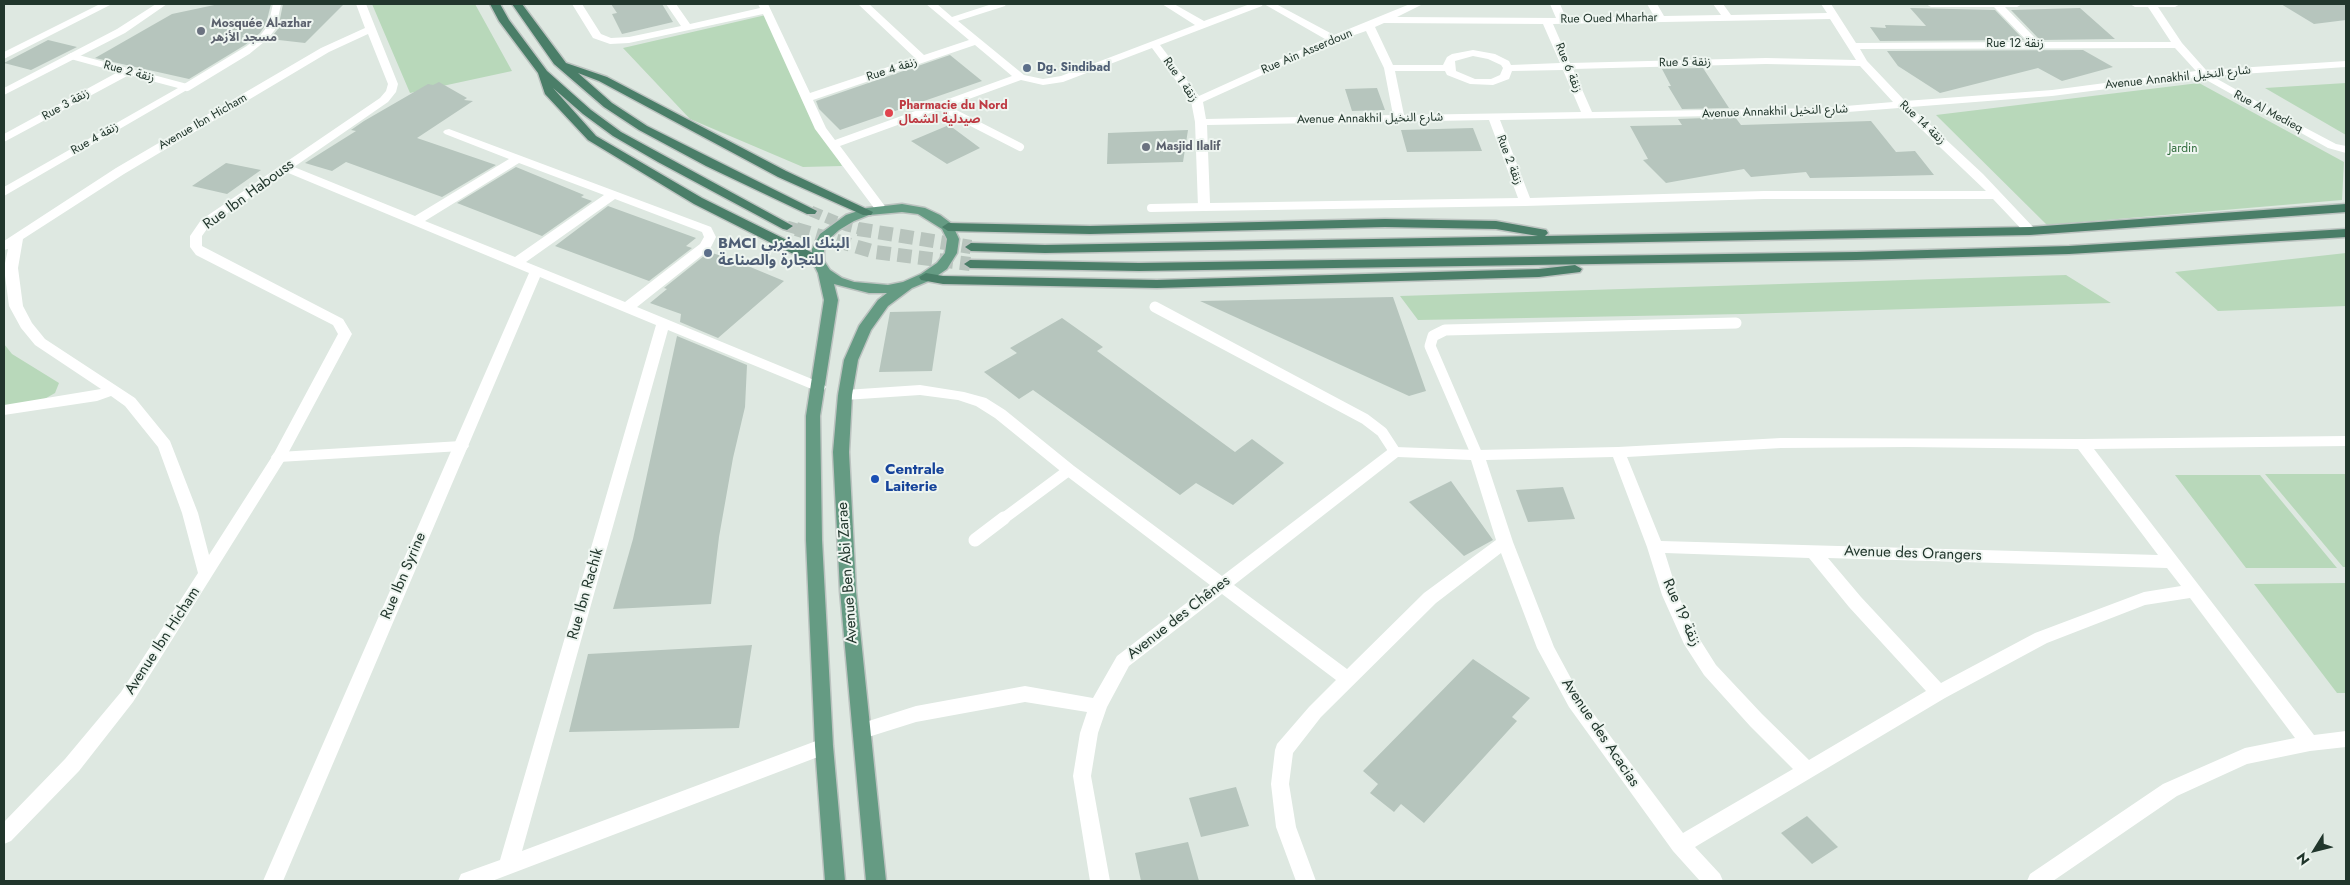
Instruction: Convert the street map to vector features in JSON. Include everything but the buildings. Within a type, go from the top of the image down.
[{"type":"highway","points":[[495,4],[504,21],[543,73],[587,112],[617,134],[787,226]]},
{"type":"highway","points":[[517,4],[558,62],[608,105],[643,128],[710,163],[811,211]]},
{"type":"highway","points":[[558,62],[602,79],[776,171],[867,212]]},
{"type":"highway","points":[[543,73],[549,92],[592,138],[698,201],[822,267]]},
{"type":"highway","points":[[972,246],[1045,249],[1418,244],[1578,239],[2030,231],[2346,208]]},
{"type":"highway","points":[[948,227],[1090,230],[1385,223],[1496,225],[1578,239]]},
{"type":"highway","points":[[970,264],[1139,267],[1484,261],[1613,261],[2069,250],[2346,233]]},
{"type":"highway","points":[[926,277],[943,280],[1157,284],[1539,274],[1613,261]]},
{"type":"main road","points":[[902,208],[921,211],[936,218],[948,227],[953,239],[951,253],[942,266],[926,277],[907,285],[869,289],[836,281],[822,267],[818,249],[824,237],[835,226],[850,218],[881,209],[902,208]]},
{"type":"main road","name":"Avenue Ben Abi Zarae","points":[[822,267],[831,300],[813,416],[814,540],[824,746],[835,881]]},
{"type":"main road","name":"Avenue Ben Abi Zarae","points":[[876,881],[844,533],[841,452],[845,395],[851,360],[864,329],[883,303],[907,285]]},
{"type":"street","points":[[4,56],[107,4]]},
{"type":"street","points":[[4,92],[136,22],[162,4]]},
{"type":"street","points":[[361,4],[371,28]]},
{"type":"street","points":[[577,4],[597,36],[602,39],[619,41],[688,28],[765,7],[807,98],[832,145],[856,173],[881,209]]},
{"type":"street","points":[[671,4],[688,28]]},
{"type":"street","points":[[863,4],[923,60]]},
{"type":"street","points":[[930,4],[1020,77],[1043,82],[1054,82],[1155,45],[1258,4]]},
{"type":"street","points":[[952,20],[1001,4]]},
{"type":"street","points":[[1167,4],[1203,25]]},
{"type":"street","points":[[1270,4],[1333,39]]},
{"type":"street","name":"Rue Ain Asserdoun","points":[[1197,101],[1333,39],[1369,26],[1418,4]]},
{"type":"street","points":[[1555,4],[1563,21]]},
{"type":"street","points":[[1652,4],[1660,18]]},
{"type":"street","points":[[1718,4],[1727,17]]},
{"type":"street","name":"Rue 14 زنقة","points":[[1826,4],[1863,63],[1903,106],[1980,177],[2030,231]]},
{"type":"street","points":[[1931,4],[2017,4]]},
{"type":"street","points":[[1997,4],[2035,44]]},
{"type":"street","points":[[2135,4],[2175,4]]},
{"type":"street","name":"Rue Al Medieq","points":[[2151,4],[2178,44],[2203,73],[2252,104],[2332,146],[2346,150]]},
{"type":"street","name":"Rue Oued Mharhar","points":[[1383,20],[1563,21],[1834,16]]},
{"type":"street","name":"Rue 6 زنقة","points":[[1547,21],[1588,116]]},
{"type":"street","points":[[1369,26],[1389,68],[1400,118]]},
{"type":"street","name":"Rue Ibn Habouss","points":[[279,457],[344,339],[344,330],[338,322],[201,252],[194,242],[205,224],[384,100],[391,92],[393,84],[371,28]]},
{"type":"street","name":"Avenue Ibn Hicham","points":[[4,835],[72,765],[127,697],[206,574],[190,513],[165,445],[130,402],[40,342],[26,325],[16,306],[8,239],[325,50],[371,28]]},
{"type":"street","name":"Rue 4 زنقة","points":[[807,98],[977,41]]},
{"type":"street","name":"Rue 12 زنقة","points":[[1852,46],[2178,44]]},
{"type":"street","name":"Rue 1 زنقة","points":[[1155,45],[1197,101],[1202,122],[1204,206]]},
{"type":"street","points":[[1389,68],[1448,68],[1457,77],[1484,83],[1500,80],[1505,76],[1508,68],[1499,59],[1473,53],[1451,59],[1448,68]]},
{"type":"street","name":"Rue 2 زنقة","points":[[71,56],[187,87]]},
{"type":"street","name":"Rue 5 زنقة","points":[[1508,68],[1766,61],[1863,63]]},
{"type":"street","name":"Avenue Annakhil شارع النخيل","points":[[1202,122],[1822,111],[2052,93],[2203,73],[2346,64]]},
{"type":"street","name":"Rue 3 زنقة","points":[[6,136],[128,71]]},
{"type":"street","points":[[832,145],[1020,77]]},
{"type":"street","name":"Rue 4 زنقة","points":[[4,192],[187,87]]},
{"type":"street","name":"Rue 2 زنقة","points":[[1493,117],[1526,202]]},
{"type":"street","points":[[449,132],[707,230],[710,238],[705,246],[626,308]]},
{"type":"street","name":"Rue Al Medieq","points":[[2332,146],[2346,158]]},
{"type":"street","points":[[416,221],[518,158]]},
{"type":"street","points":[[286,168],[819,387]]},
{"type":"street","points":[[516,263],[614,194]]},
{"type":"street","points":[[1204,206],[1526,202],[1764,195],[1996,195]]},
{"type":"street","name":"Rue Ibn Syrine","points":[[273,881],[536,272]]},
{"type":"street","name":"Rue Ibn Rachik","points":[[508,866],[663,323]]},
{"type":"street","points":[[4,410],[97,396],[114,390]]},
{"type":"street","points":[[845,395],[920,390],[959,395],[981,402],[1000,414],[1069,470],[1348,679]]},
{"type":"street","points":[[1395,452],[1477,455],[1618,452],[1781,443],[2082,444],[2346,441]]},
{"type":"street","points":[[2082,444],[2310,743]]},
{"type":"street","points":[[206,574],[279,457],[461,446]]},
{"type":"street","name":"Avenue des Chênes","points":[[1100,881],[1082,776],[1089,733],[1098,706],[1123,661],[1395,452]]},
{"type":"street","name":"Rue 19 زنقة","points":[[1618,452],[1655,547],[1670,595],[1690,639],[1710,670],[1756,720],[1807,770]]},
{"type":"street","name":"Avenue des Acacias","points":[[1477,455],[1505,542],[1546,648],[1575,702],[1680,845],[1713,881]]},
{"type":"street","points":[[1306,881],[1286,827],[1280,784],[1284,750],[1315,712],[1430,598],[1505,542]]},
{"type":"street","name":"Avenue des Orangers","points":[[1655,547],[2172,562]]},
{"type":"street","points":[[1812,551],[1855,602],[1939,692]]},
{"type":"street","points":[[1680,845],[1939,692],[2041,638],[2144,599],[2193,591]]},
{"type":"street","points":[[862,731],[916,714],[1025,694],[1098,706]]},
{"type":"street","points":[[2037,881],[2170,790],[2245,756],[2310,743],[2346,739]]},
{"type":"street","points":[[468,881],[824,746]]},
{"type":"lane","points":[[187,87],[248,50],[264,37],[272,27],[278,9],[277,4]]},
{"type":"lane","points":[[940,106],[1020,147]]},
{"type":"lane","points":[[1151,208],[1204,206]]},
{"type":"lane","points":[[1154,308],[1365,419],[1382,432],[1395,452]]},
{"type":"lane","points":[[1477,455],[1430,346],[1433,336],[1445,330],[1736,323]]},
{"type":"lane","points":[[975,540],[1069,470]]},
{"type":"green space","points":[[372,4],[475,4],[512,71],[410,93]]},
{"type":"green space","points":[[766,15],[842,166],[803,167],[690,119],[623,48]]},
{"type":"green space","name":"Jardin","points":[[2199,83],[2344,162],[2342,200],[2047,225],[1936,115]]},
{"type":"green space","points":[[2346,83],[2346,135],[2265,88]]},
{"type":"green space","points":[[2346,253],[2346,306],[2218,311],[2175,272]]},
{"type":"green space","points":[[2066,275],[2111,303],[1742,314],[1418,320],[1400,296]]},
{"type":"green space","points":[[4,344],[12,354],[59,383],[55,393],[41,401],[4,406]]},
{"type":"green space","points":[[2265,474],[2346,474],[2346,567],[2343,567]]},
{"type":"green space","points":[[2175,475],[2260,475],[2337,568],[2246,568]]},
{"type":"green space","points":[[2346,583],[2346,693],[2337,693],[2254,584]]},
{"type":"tunnel","points":[[811,211],[847,226],[863,230]]},
{"type":"tunnel","points":[[787,226],[800,230]]},
{"type":"tunnel","points":[[796,229],[875,252],[970,264]]},
{"type":"tunnel","points":[[858,229],[863,230]]},
{"type":"tunnel","points":[[863,230],[971,247]]},
{"type":"place","name":"Mosquée Al-azhar مسجد الأزهر","points":[[201,31]]},
{"type":"place","name":"Dg. Sindibad","points":[[1027,68]]},
{"type":"place","name":"Pharmacie du Nord صيدلية الشمال","points":[[889,113]]},
{"type":"place","name":"Masjid Ilalif","points":[[1146,147]]},
{"type":"place","name":"BMCI البنك المغربي للتجارة والصناعة","points":[[708,253]]},
{"type":"place","name":"Centrale Laiterie","points":[[875,479]]}]
